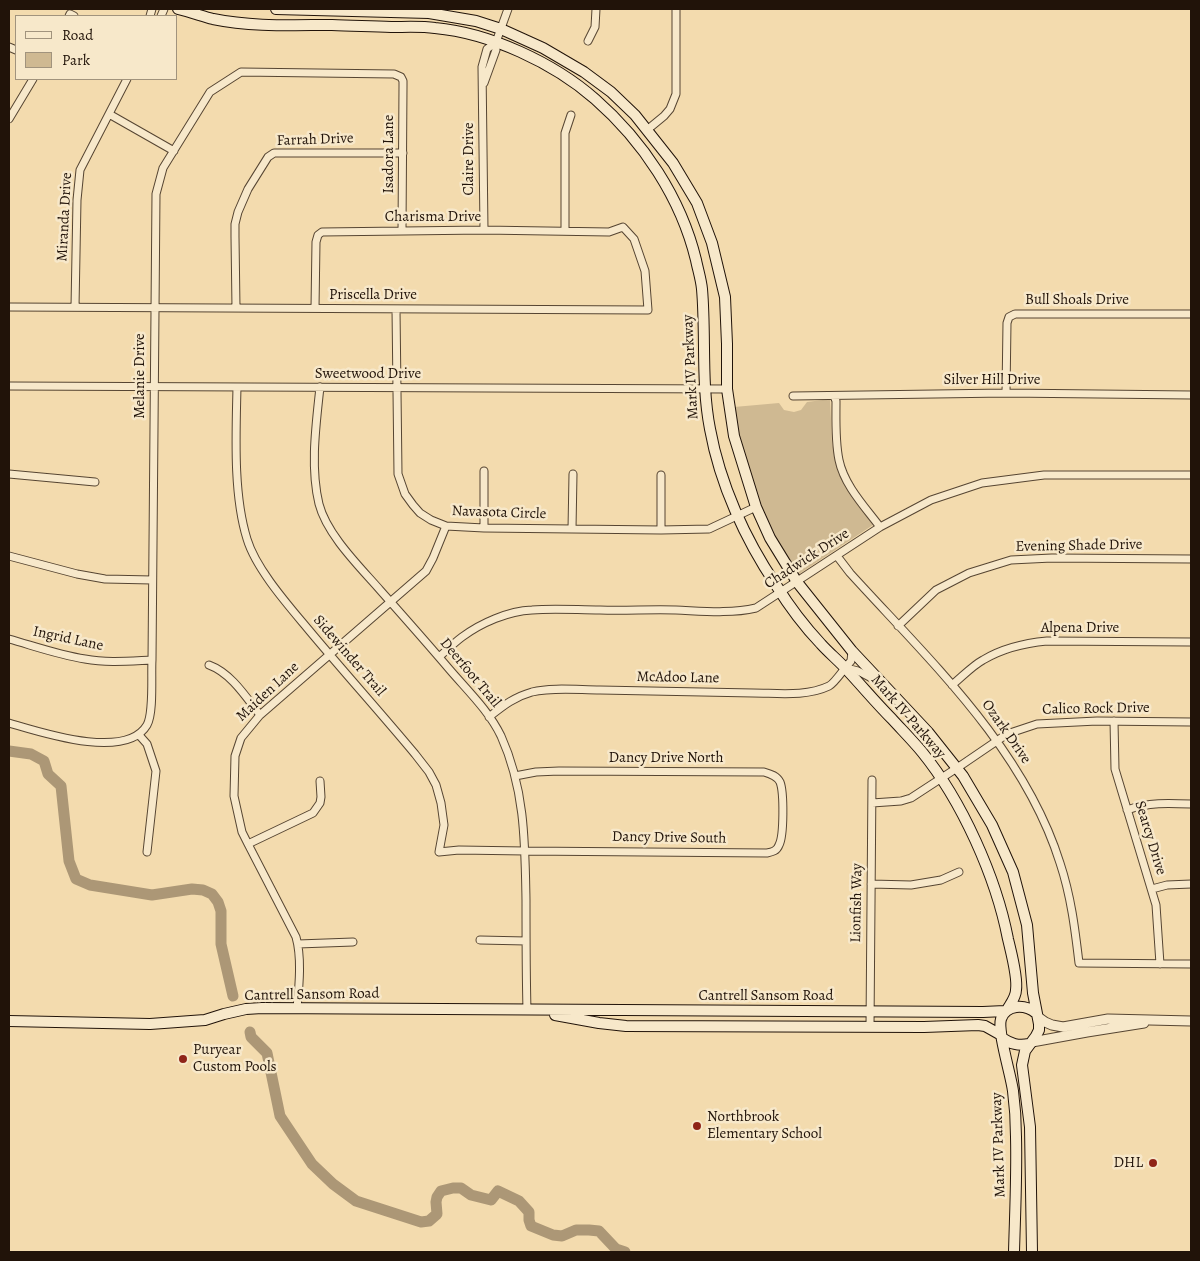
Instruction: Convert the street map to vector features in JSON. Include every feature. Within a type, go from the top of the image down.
[{"type":"main road","name":"Mark IV Parkway","points":[[178,9],[214,19],[247,24],[434,28],[469,33],[531,57],[556,71],[594,98],[621,125],[648,158],[677,205],[692,246],[701,283],[704,318],[704,364],[710,429],[725,486],[738,516],[767,573],[798,618],[921,751],[941,778],[959,808],[993,886],[1005,922],[1017,988],[1014,999],[1006,1010]]},
{"type":"main road","name":"Mark IV Parkway","points":[[276,9],[343,9],[429,13],[476,21],[501,29],[543,48],[584,72],[611,92],[635,115],[673,162],[697,203],[712,244],[725,297],[727,389],[734,436],[756,507],[770,538],[796,582],[852,652],[928,732],[963,776],[992,825],[1013,872],[1027,926],[1033,993],[1037,1015]]},
{"type":"main road","points":[[1024,1007],[1037,1015],[1039,1030],[1031,1043],[1023,1045],[1014,1044],[1002,1036],[1000,1021],[1006,1010],[1024,1007]]},
{"type":"main road","name":"Cantrell Sansom Road","points":[[9,1021],[150,1024],[206,1020],[246,1009],[297,1008],[869,1012],[984,1012],[1006,1010]]},
{"type":"main road","name":"Cantrell Sansom Road","points":[[527,1010],[600,1023],[632,1026],[932,1027],[978,1025],[985,1026],[1002,1036]]},
{"type":"main road","points":[[632,1010],[632,1026]]},
{"type":"main road","points":[[782,1011],[782,1027]]},
{"type":"main road","name":"Mark IV Parkway","points":[[1002,1036],[1015,1108],[1017,1155],[1014,1252]]},
{"type":"main road","name":"Mark IV Parkway","points":[[1031,1043],[1022,1058],[1022,1065],[1030,1127],[1032,1252]]},
{"type":"street","name":"Claire Drive","points":[[484,230],[483,88],[508,9]]},
{"type":"street","points":[[588,41],[595,27],[596,9]]},
{"type":"street","points":[[647,130],[664,116],[676,94],[676,9]]},
{"type":"street","name":"Melanie Drive","points":[[139,735],[148,724],[151,708],[156,194],[163,168],[210,92],[241,72],[394,74],[401,77]]},
{"type":"street","name":"Isadora Lane","points":[[401,77],[403,81],[402,231]]},
{"type":"street","points":[[9,120],[32,80]]},
{"type":"street","name":"Miranda Drive","points":[[75,307],[77,200],[80,170],[126,80]]},
{"type":"street","points":[[109,114],[174,151]]},
{"type":"street","points":[[566,231],[565,134],[571,115]]},
{"type":"street","name":"Farrah Drive","points":[[236,308],[235,230],[238,212],[248,189],[268,157],[274,153],[403,153]]},
{"type":"street","name":"Charisma Drive","points":[[315,308],[316,242],[318,235],[322,232],[484,230],[609,232],[623,227]]},
{"type":"street","name":"Priscella Drive","points":[[9,307],[648,310],[645,271],[634,239],[623,227]]},
{"type":"street","name":"Navasota Circle","points":[[396,309],[398,474],[405,494],[420,513],[431,520],[446,526],[484,528],[710,529],[756,507]]},
{"type":"street","name":"Bull Shoals Drive","points":[[1006,393],[1007,323],[1009,317],[1015,314],[1191,314]]},
{"type":"street","name":"Sweetwood Drive","points":[[9,386],[727,389]]},
{"type":"street","name":"Sidewinder Trail","points":[[237,387],[238,491],[243,522],[252,554],[294,612],[430,772],[441,802],[444,825],[439,852],[460,850],[525,851]]},
{"type":"street","name":"Deerfoot Trail","points":[[320,388],[315,434],[315,470],[320,505],[325,520],[351,557],[489,717],[500,735],[515,776],[521,805],[525,851],[527,1010]]},
{"type":"street","name":"Silver Hill Drive","points":[[792,396],[1006,393],[1191,395]]},
{"type":"street","points":[[834,396],[836,401],[837,445],[845,477],[880,527]]},
{"type":"street","points":[[484,471],[484,528]]},
{"type":"street","points":[[9,474],[95,482]]},
{"type":"street","points":[[572,529],[573,474]]},
{"type":"street","points":[[661,475],[661,530]]},
{"type":"street","name":"Chadwick Drive","points":[[439,657],[461,638],[479,626],[516,612],[531,610],[654,609],[726,612],[756,608],[880,527],[931,500],[982,483],[1044,475],[1191,475]]},
{"type":"street","name":"Maiden Lane","points":[[297,1008],[299,987],[298,944],[296,937],[242,832],[234,796],[235,756],[240,738],[260,715],[426,571],[446,526]]},
{"type":"street","points":[[9,556],[77,574],[105,579],[152,580]]},
{"type":"street","name":"Ozark Drive","points":[[837,556],[850,574],[968,702],[997,740],[1034,799],[1060,862],[1076,929],[1079,963],[1160,964]]},
{"type":"street","name":"Evening Shade Drive","points":[[898,626],[936,590],[969,573],[1011,560],[1052,558],[1191,559]]},
{"type":"street","name":"Ingrid Lane","points":[[9,639],[66,656],[86,659],[107,661],[152,660]]},
{"type":"street","name":"Alpena Drive","points":[[952,685],[982,660],[999,652],[1029,643],[1047,641],[1191,642]]},
{"type":"street","name":"McAdoo Lane","points":[[489,717],[507,702],[521,696],[542,691],[805,693],[831,685],[844,667],[851,661],[852,652]]},
{"type":"street","points":[[209,665],[218,669],[240,690],[260,715]]},
{"type":"street","points":[[844,667],[858,671],[884,685]]},
{"type":"street","name":"Calico Rock Drive","points":[[872,803],[901,801],[911,798],[1007,734],[1038,724],[1114,721],[1191,722]]},
{"type":"street","name":"Searcy Drive","points":[[1114,721],[1115,769],[1156,905],[1160,964]]},
{"type":"street","points":[[9,723],[88,742],[125,741],[139,735],[146,744],[156,771],[146,852]]},
{"type":"street","name":"Dancy Drive North","points":[[515,776],[536,772],[559,771],[764,772],[773,775],[780,781],[782,816]]},
{"type":"street","name":"Lionfish Way","points":[[870,1027],[872,780]]},
{"type":"street","points":[[248,844],[313,813],[320,803],[320,781]]},
{"type":"street","points":[[1127,810],[1153,804],[1191,804]]},
{"type":"street","name":"Dancy Drive South","points":[[525,851],[767,853],[773,852],[780,844],[782,816]]},
{"type":"street","points":[[871,884],[911,885],[941,880],[959,872]]},
{"type":"street","points":[[1152,889],[1191,884]]},
{"type":"street","points":[[480,940],[526,942]]},
{"type":"street","points":[[298,944],[353,942]]},
{"type":"street","points":[[1160,964],[1191,964]]},
{"type":"street","points":[[1037,1015],[1045,1022],[1063,1027],[1108,1018],[1191,1021]]},
{"type":"street","points":[[1031,1043],[1087,1032],[1161,1021]]},
{"type":"green space","points":[[830,399],[832,443],[839,475],[873,525],[799,574],[774,534],[756,494],[741,446],[734,407],[779,403],[784,410],[794,412],[801,410],[807,402]]},
{"type":"waterway","points":[[9,751],[31,754],[44,761],[48,774],[61,786],[69,861],[76,879],[90,885],[152,895],[192,889],[203,890],[212,894],[218,902],[221,911],[221,944],[233,996]]},
{"type":"waterway","points":[[250,1032],[251,1037],[267,1053],[280,1116],[312,1164],[333,1184],[356,1201],[421,1222],[429,1221],[437,1214],[436,1202],[441,1191],[461,1188],[471,1195],[491,1200],[498,1191],[519,1201],[529,1212],[531,1226],[553,1235],[562,1236],[576,1230],[599,1231],[616,1249],[625,1252]]},
{"type":"place","name":"Puryear Custom Pools","points":[[183,1059]]},
{"type":"place","name":"Northbrook Elementary School","points":[[697,1126]]},
{"type":"place","name":"DHL","points":[[1153,1163]]}]
